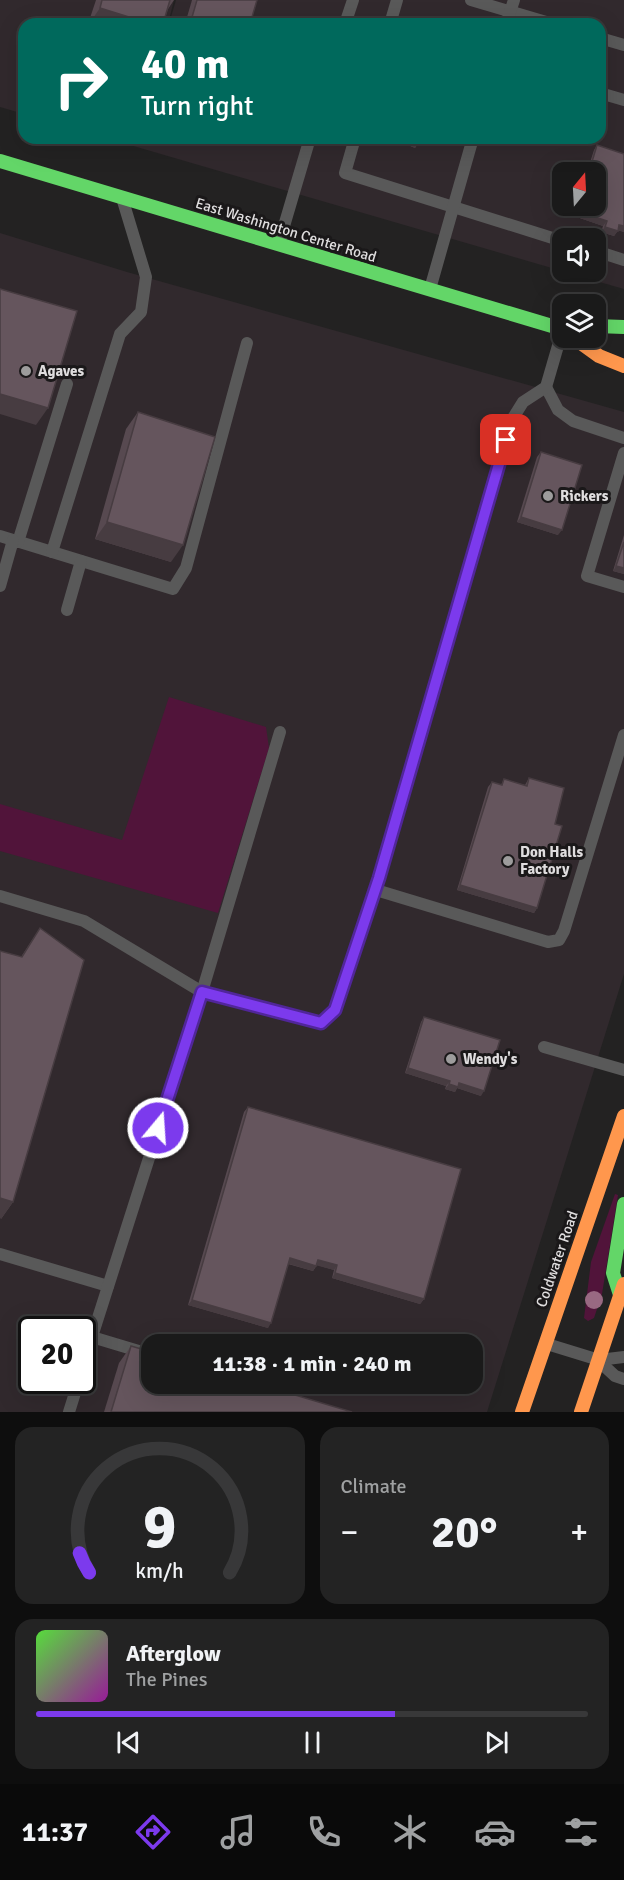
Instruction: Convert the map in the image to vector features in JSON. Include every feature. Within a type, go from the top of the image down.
[{"type":"main road","name":"East Washington Center Road","points":[[0,161],[552,327]]},
{"type":"main road","points":[[606,325],[624,327]]},
{"type":"main road","points":[[588,348],[599,356],[624,366]]},
{"type":"main road","name":"Coldwater Road","points":[[522,1412],[624,1116]]},
{"type":"main road","points":[[581,1412],[623,1291],[613,1274],[624,1204]]},
{"type":"lane","points":[[347,18],[353,0]]},
{"type":"lane","points":[[392,18],[397,0]]},
{"type":"lane","points":[[471,0],[532,18]]},
{"type":"lane","points":[[606,40],[624,45]]},
{"type":"lane","points":[[606,95],[624,100]]},
{"type":"lane","points":[[278,244],[308,144]]},
{"type":"lane","points":[[353,144],[345,173],[552,238]]},
{"type":"lane","points":[[430,290],[471,144]]},
{"type":"lane","points":[[52,552],[120,334],[141,312],[146,277],[122,197]]},
{"type":"lane","points":[[606,254],[624,260]]},
{"type":"lane","points":[[0,536],[173,589],[186,568],[247,343]]},
{"type":"lane","points":[[0,896],[84,921],[202,992],[321,1023],[335,1010],[376,890],[513,418],[523,402],[546,387],[557,348]]},
{"type":"lane","points":[[0,586],[67,384]]},
{"type":"lane","points":[[546,387],[558,410],[573,421],[624,438]]},
{"type":"lane","points":[[624,453],[587,576],[624,587]]},
{"type":"lane","points":[[67,610],[81,561]]},
{"type":"lane","points":[[96,1324],[202,992],[280,732]]},
{"type":"lane","points":[[376,890],[548,942],[559,940],[564,931],[624,735]]},
{"type":"lane","points":[[544,1047],[624,1070]]},
{"type":"lane","points":[[0,1254],[108,1286]]},
{"type":"lane","points":[[96,1338],[141,1352]]},
{"type":"lane","points":[[546,1344],[598,1360],[624,1357]]},
{"type":"lane","points":[[598,1360],[615,1376],[624,1379]]},
{"type":"lane","points":[[69,1412],[75,1394]]},
{"type":"shaded area","points":[[0,0],[174,0],[170,18],[18,18],[18,112],[0,107]]},
{"type":"shaded area","points":[[176,0],[624,0],[624,289],[599,282],[606,282],[606,228],[552,228],[552,268],[127,144],[606,144],[606,18],[171,18]]},
{"type":"shaded area","points":[[0,233],[127,272],[624,412],[624,974],[487,1412],[0,1412]]},
{"type":"shaded area","points":[[169,697],[266,727],[269,748],[218,913],[0,851],[0,804],[122,840]]},
{"type":"shaded area","points":[[615,1194],[618,1195],[602,1294],[594,1318],[588,1321],[584,1318],[591,1262]]},
{"type":"building","points":[[102,0],[170,0],[165,18],[129,18],[100,8]]},
{"type":"building","points":[[197,0],[257,0],[252,18],[192,18]]},
{"type":"building","points":[[597,145],[624,154],[624,226],[619,225],[618,231],[605,227],[607,221],[592,216],[606,216],[606,162],[592,162]]},
{"type":"building","name":"Agaves","points":[[0,289],[77,311],[48,408],[0,394]]},
{"type":"building","points":[[138,412],[215,437],[183,545],[107,522]]},
{"type":"building","name":"Rickers","points":[[541,452],[582,465],[562,530],[521,517]]},
{"type":"building","points":[[624,542],[624,568],[616,566]]},
{"type":"building","name":"Don Halls Factory","points":[[529,778],[564,788],[555,824],[562,826],[537,908],[460,885],[492,782],[502,785],[504,779],[527,786]]},
{"type":"building","points":[[40,928],[84,960],[13,1202],[0,1198],[0,951],[22,957]]},
{"type":"building","name":"Wendy's","points":[[424,1017],[500,1040],[484,1091],[459,1083],[458,1087],[449,1084],[450,1081],[408,1068]]},
{"type":"building","points":[[248,1107],[461,1169],[424,1299],[335,1273],[337,1265],[318,1260],[316,1266],[290,1258],[271,1323],[192,1300]]},
{"type":"building","points":[[131,1346],[141,1349],[141,1394],[292,1394],[352,1412],[111,1412]]},
{"type":"traffic: fast","points":[[0,161],[552,326]]},
{"type":"traffic: fast","points":[[606,326],[624,327]]},
{"type":"traffic: fast","points":[[620,1295],[613,1273],[624,1204]]},
{"type":"traffic: slow","points":[[588,348],[599,356],[624,366]]},
{"type":"traffic: slow","points":[[522,1412],[624,1116]]},
{"type":"traffic: slow","points":[[581,1412],[624,1284]]},
{"type":"place","name":"Agaves","points":[[26,371]]},
{"type":"place","name":"Rickers","points":[[548,496]]},
{"type":"place","name":"Don Halls Factory","points":[[508,861]]},
{"type":"place","name":"Wendy's","points":[[451,1059]]},
{"type":"route","points":[[158,1128],[202,992],[321,1023],[335,1010],[379,878],[506,440]]}]
